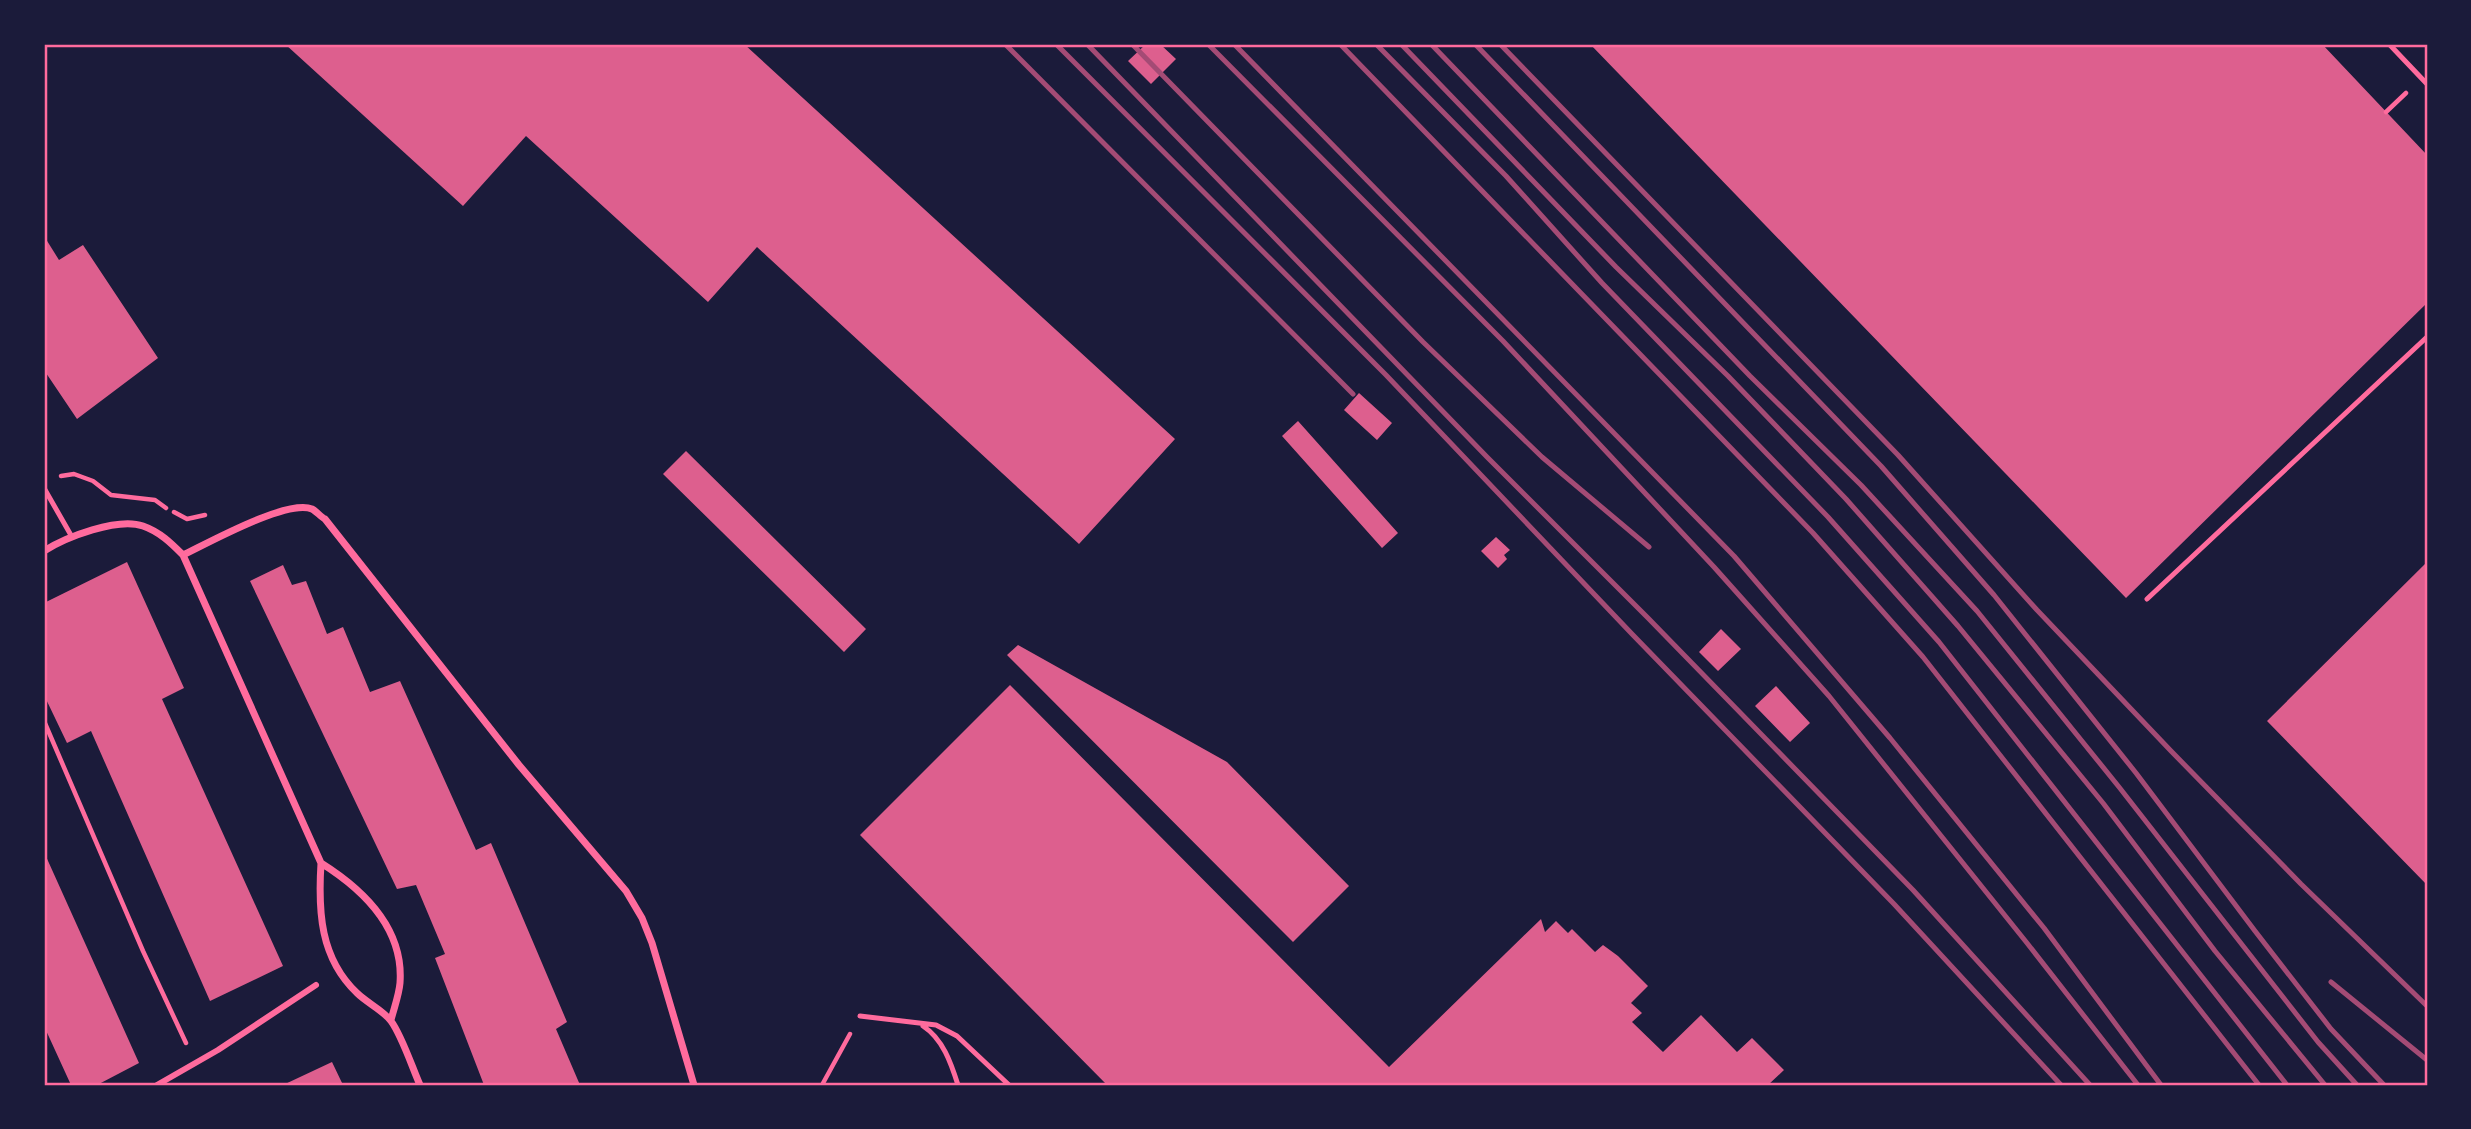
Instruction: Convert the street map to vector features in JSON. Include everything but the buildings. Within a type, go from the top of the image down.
[{"type":"street","points":[[183,555],[275,512],[295,508],[311,509],[325,519],[519,765],[626,891],[642,918],[652,943],[694,1085]]},
{"type":"street","points":[[44,551],[72,537],[111,525],[141,525],[165,537],[183,555],[321,863],[321,926],[333,964],[356,993],[391,1020],[420,1085]]},
{"type":"street","points":[[321,863],[350,881],[374,906],[398,947],[400,984],[391,1020]]},
{"type":"street","points":[[157,1085],[218,1050],[316,985]]},
{"type":"lane","points":[[2389,44],[2427,84]]},
{"type":"lane","points":[[2147,599],[2427,337]]},
{"type":"lane","points":[[44,488],[72,537]]},
{"type":"lane","points":[[860,1016],[936,1025],[957,1036],[1009,1085]]},
{"type":"lane","points":[[921,1023],[933,1032],[943,1048],[958,1085]]},
{"type":"path","points":[[44,721],[143,951],[195,1061]]},
{"type":"path","points":[[822,1085],[860,1016]]},
{"type":"railway","points":[[1005,44],[1353,394]]},
{"type":"railway","points":[[1056,44],[1386,375],[1894,904],[2061,1085]]},
{"type":"railway","points":[[1087,44],[1487,457],[1913,890],[2090,1085]]},
{"type":"railway","points":[[1132,44],[1423,342],[1542,457],[1649,547]]},
{"type":"railway","points":[[1208,44],[1503,341],[1714,567],[1829,696],[2138,1085]]},
{"type":"railway","points":[[1234,44],[1734,556],[1890,738],[2044,928],[2161,1085]]},
{"type":"railway","points":[[1340,44],[1813,533],[1923,657],[2259,1085]]},
{"type":"railway","points":[[1376,44],[1506,176],[1602,283],[1828,517],[1939,642],[2287,1085]]},
{"type":"railway","points":[[1401,44],[1616,267],[1728,376],[1846,499],[1958,626],[2103,803],[2215,951],[2325,1085]]},
{"type":"railway","points":[[1431,44],[1750,376],[1861,485],[1977,611],[2119,787],[2318,1042],[2357,1085]]},
{"type":"railway","points":[[1475,44],[1881,466],[1994,595],[2136,773],[2331,1029],[2384,1085]]},
{"type":"railway","points":[[1500,44],[1898,455],[2037,610],[2171,751],[2301,884],[2427,1006]]},
{"type":"railway","points":[[2331,982],[2427,1060]]}]
